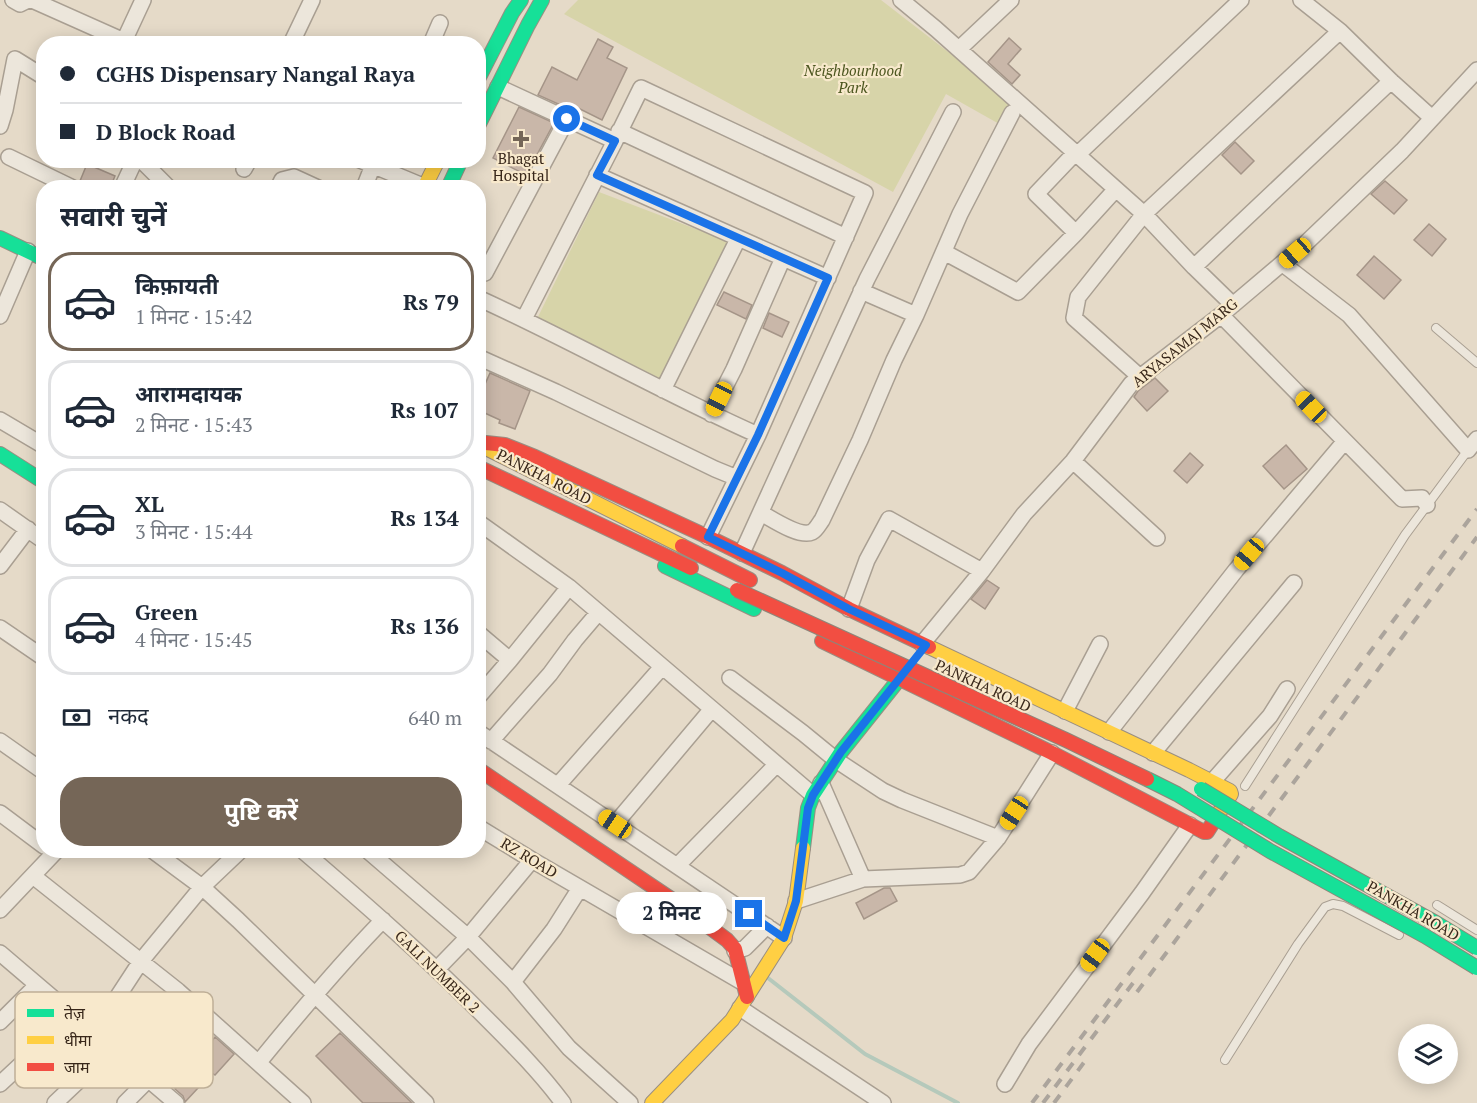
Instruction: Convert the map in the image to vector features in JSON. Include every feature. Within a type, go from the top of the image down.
[{"type":"street","points":[[13,0],[20,4],[30,0],[113,36]]},
{"type":"street","points":[[126,36],[143,0]]},
{"type":"street","points":[[295,36],[312,0]]},
{"type":"street","points":[[486,63],[521,0]]},
{"type":"street","points":[[486,110],[542,0]]},
{"type":"street","points":[[901,0],[1144,214],[1194,267],[1227,310],[1345,441],[1402,499],[1422,498],[1427,505]]},
{"type":"street","points":[[959,50],[1011,0]]},
{"type":"street","points":[[1076,233],[1036,194],[1241,0]]},
{"type":"street","points":[[1302,0],[1340,31],[1432,118]]},
{"type":"street","points":[[434,36],[440,23]]},
{"type":"street","points":[[1140,377],[1074,318],[1078,297],[1144,214],[1340,31]]},
{"type":"street","points":[[0,126],[15,59],[36,72]]},
{"type":"street","name":"ARYASAMAJ MARG","points":[[921,651],[1024,514],[1073,461],[1131,384],[1283,264],[1402,151],[1477,70]]},
{"type":"street","points":[[1194,267],[1391,81]]},
{"type":"street","points":[[498,87],[567,119],[617,136],[846,237]]},
{"type":"street","points":[[524,319],[641,88],[865,193],[758,435],[708,537]]},
{"type":"street","points":[[742,553],[861,291],[953,112]]},
{"type":"street","points":[[761,513],[791,530],[804,534],[813,531],[822,520],[960,214],[1012,113]]},
{"type":"street","points":[[486,273],[567,119]]},
{"type":"street","points":[[9,157],[56,180]]},
{"type":"street","points":[[149,168],[161,180]]},
{"type":"street","points":[[382,168],[409,180]]},
{"type":"street","points":[[597,175],[828,278]]},
{"type":"street","points":[[282,180],[294,177],[301,180]]},
{"type":"street","points":[[944,252],[1018,292],[1116,189]]},
{"type":"street","points":[[0,238],[36,255]]},
{"type":"street","points":[[663,390],[738,239]]},
{"type":"street","points":[[0,316],[28,251]]},
{"type":"street","points":[[711,414],[734,369],[783,258]]},
{"type":"street","points":[[1283,264],[1349,315],[1473,445]]},
{"type":"street","points":[[861,291],[916,315]]},
{"type":"street","points":[[486,302],[711,414],[758,435]]},
{"type":"street","points":[[486,361],[737,478]]},
{"type":"street","points":[[0,420],[36,441]]},
{"type":"street","points":[[1109,732],[1236,570],[1345,441]]},
{"type":"street","points":[[486,444],[505,445],[535,457],[708,537],[849,609],[921,651],[1065,711],[1212,782],[1230,791],[1231,794],[1207,832],[1204,832],[1052,753],[494,485],[486,478]]},
{"type":"street","name":"PANKHA ROAD","points":[[486,447],[756,582]]},
{"type":"street","points":[[0,454],[36,477]]},
{"type":"street","points":[[1073,461],[1156,538]]},
{"type":"street","name":"PANKHA ROAD","points":[[486,470],[737,590],[1065,740],[1177,794],[1270,851],[1425,936],[1471,971]]},
{"type":"street","points":[[0,510],[36,535]]},
{"type":"street","points":[[849,609],[867,561],[889,519],[982,571]]},
{"type":"street","points":[[486,528],[568,587],[776,765],[817,789],[863,879]]},
{"type":"street","points":[[0,566],[28,529]]},
{"type":"street","points":[[1153,753],[1294,583]]},
{"type":"street","points":[[486,688],[568,587]]},
{"type":"street","points":[[486,735],[550,674],[598,613]]},
{"type":"street","points":[[0,628],[36,653]]},
{"type":"street","points":[[486,640],[510,660]]},
{"type":"street","points":[[1065,711],[1100,644]]},
{"type":"street","name":"PANKHA ROAD","points":[[902,649],[1184,779],[1477,948]]},
{"type":"street","points":[[652,1103],[732,1020],[784,938],[796,901],[808,808],[817,789],[836,760],[921,651]]},
{"type":"street","points":[[558,785],[662,667]]},
{"type":"street","points":[[730,678],[836,760],[883,791],[998,838]]},
{"type":"street","points":[[1212,782],[1270,716],[1287,689]]},
{"type":"street","points":[[615,824],[711,710]]},
{"type":"street","points":[[486,737],[784,938]]},
{"type":"street","points":[[2,747],[36,767]]},
{"type":"street","points":[[796,901],[863,879],[960,875],[969,872],[998,838],[1052,753]]},
{"type":"street","points":[[677,866],[776,765]]},
{"type":"street","points":[[486,774],[678,903],[728,940],[735,951],[742,982],[743,1002]]},
{"type":"street","points":[[0,813],[36,839]]},
{"type":"street","points":[[1005,1084],[1029,1044],[1190,825]]},
{"type":"street","name":"RZ ROAD","points":[[486,832],[742,982]]},
{"type":"street","points":[[3,901],[33,876],[45,858]]},
{"type":"street","points":[[163,858],[202,888],[426,1103]]},
{"type":"street","points":[[121,992],[141,962],[202,888],[233,858]]},
{"type":"street","name":"GALI NUMBER 2","points":[[311,858],[437,969],[507,1040],[563,1103]]},
{"type":"street","points":[[377,858],[468,937],[513,982],[569,1048],[630,1103]]},
{"type":"street","points":[[437,969],[468,937],[532,860]]},
{"type":"street","points":[[33,876],[179,992]]},
{"type":"street","points":[[513,982],[554,929],[580,888]]},
{"type":"street","points":[[259,1062],[314,994],[383,920]]},
{"type":"street","points":[[735,951],[745,948],[767,926]]},
{"type":"street","points":[[0,953],[45,992]]},
{"type":"street","points":[[30,992],[37,985]]},
{"type":"street","points":[[743,1002],[884,1103]]},
{"type":"street","points":[[0,1022],[15,1007]]},
{"type":"street","points":[[213,1022],[303,1103]]},
{"type":"street","points":[[0,1084],[15,1070]]},
{"type":"street","points":[[55,1103],[71,1088]]},
{"type":"street","points":[[125,1103],[140,1088]]},
{"type":"street","points":[[158,1088],[176,1103]]},
{"type":"lane","points":[[1436,328],[1477,363]]},
{"type":"lane","points":[[1245,786],[1406,535],[1473,445]]},
{"type":"lane","points":[[1225,1060],[1298,944],[1325,907],[1333,904],[1343,906],[1401,937]]},
{"type":"lane","points":[[1437,905],[1477,930]]},
{"type":"green space","name":"Neighbourhood Park","points":[[578,0],[881,0],[1013,102],[1001,125],[946,94],[893,192],[564,14]]},
{"type":"green space","points":[[599,192],[730,242],[660,381],[537,319]]},
{"type":"building","points":[[1009,38],[1021,49],[1008,64],[1020,75],[1012,84],[988,62]]},
{"type":"building","points":[[598,39],[613,47],[607,58],[627,68],[602,120],[568,103],[565,107],[538,95],[552,67],[577,80]]},
{"type":"building","points":[[519,107],[554,123],[526,175],[493,158]]},
{"type":"building","points":[[1235,142],[1254,161],[1241,174],[1222,155]]},
{"type":"building","points":[[85,168],[96,168],[115,176],[113,180],[80,180]]},
{"type":"building","points":[[1385,181],[1407,200],[1394,214],[1371,194]]},
{"type":"building","points":[[1429,224],[1446,239],[1432,256],[1414,240]]},
{"type":"building","points":[[1374,256],[1401,280],[1384,299],[1357,275]]},
{"type":"building","points":[[724,292],[752,305],[746,319],[717,305]]},
{"type":"building","points":[[769,313],[789,322],[782,337],[763,328]]},
{"type":"building","points":[[490,373],[530,391],[515,429],[499,423],[500,420],[486,414],[486,382]]},
{"type":"building","points":[[1155,378],[1168,391],[1147,411],[1134,397]]},
{"type":"building","points":[[1286,445],[1307,469],[1284,489],[1263,466]]},
{"type":"building","points":[[1190,453],[1203,465],[1187,483],[1174,471]]},
{"type":"building","points":[[987,580],[999,588],[985,609],[971,599]]},
{"type":"building","points":[[884,888],[890,888],[897,901],[864,919],[856,903]]},
{"type":"building","points":[[340,1033],[412,1103],[363,1103],[316,1056]]},
{"type":"building","points":[[215,1037],[234,1054],[215,1075],[213,1074],[213,1039]]},
{"type":"building","points":[[198,1088],[185,1102],[183,1096],[175,1089]]},
{"type":"waterway","points":[[768,978],[865,1054],[958,1103]]},
{"type":"railway","points":[[1032,1103],[1477,509]]},
{"type":"railway","points":[[1137,992],[1477,537]]},
{"type":"railway","points":[[1043,1103],[1139,975]]},
{"type":"railway","points":[[1054,1103],[1088,1057]]},
{"type":"traffic: fast","points":[[486,63],[521,0]]},
{"type":"traffic: fast","points":[[486,110],[542,0]]},
{"type":"traffic: fast","points":[[452,180],[457,168]]},
{"type":"traffic: fast","points":[[0,238],[36,255]]},
{"type":"traffic: fast","points":[[0,454],[36,477]]},
{"type":"traffic: fast","points":[[665,566],[754,609]]},
{"type":"traffic: fast","points":[[803,848],[808,808],[813,795],[841,752],[908,668]]},
{"type":"traffic: fast","points":[[1147,779],[1177,794],[1270,851],[1425,936],[1477,968]]},
{"type":"traffic: fast","points":[[1201,789],[1477,948]]},
{"type":"traffic: slow","points":[[428,180],[434,168]]},
{"type":"traffic: slow","points":[[486,448],[682,546]]},
{"type":"traffic: slow","points":[[929,647],[1230,791],[1231,794],[1214,821]]},
{"type":"traffic: slow","points":[[652,1103],[732,1020],[784,938],[796,901],[803,848]]},
{"type":"traffic: jam","points":[[486,443],[505,445],[535,457],[708,537],[929,647]]},
{"type":"traffic: jam","points":[[486,471],[691,568]]},
{"type":"traffic: jam","points":[[682,546],[750,580]]},
{"type":"traffic: jam","points":[[737,590],[1147,779]]},
{"type":"traffic: jam","points":[[822,641],[1052,753],[1204,832],[1207,832],[1214,821]]},
{"type":"traffic: jam","points":[[486,774],[677,903],[727,940],[735,949],[747,997]]},
{"type":"place","name":"Bhagat Hospital","points":[[521,139]]},
{"type":"route","points":[[567,119],[615,141],[597,175],[828,278],[758,435],[708,537],[849,609],[926,645],[841,752],[813,795],[808,808],[796,901],[784,938],[749,914]]}]
